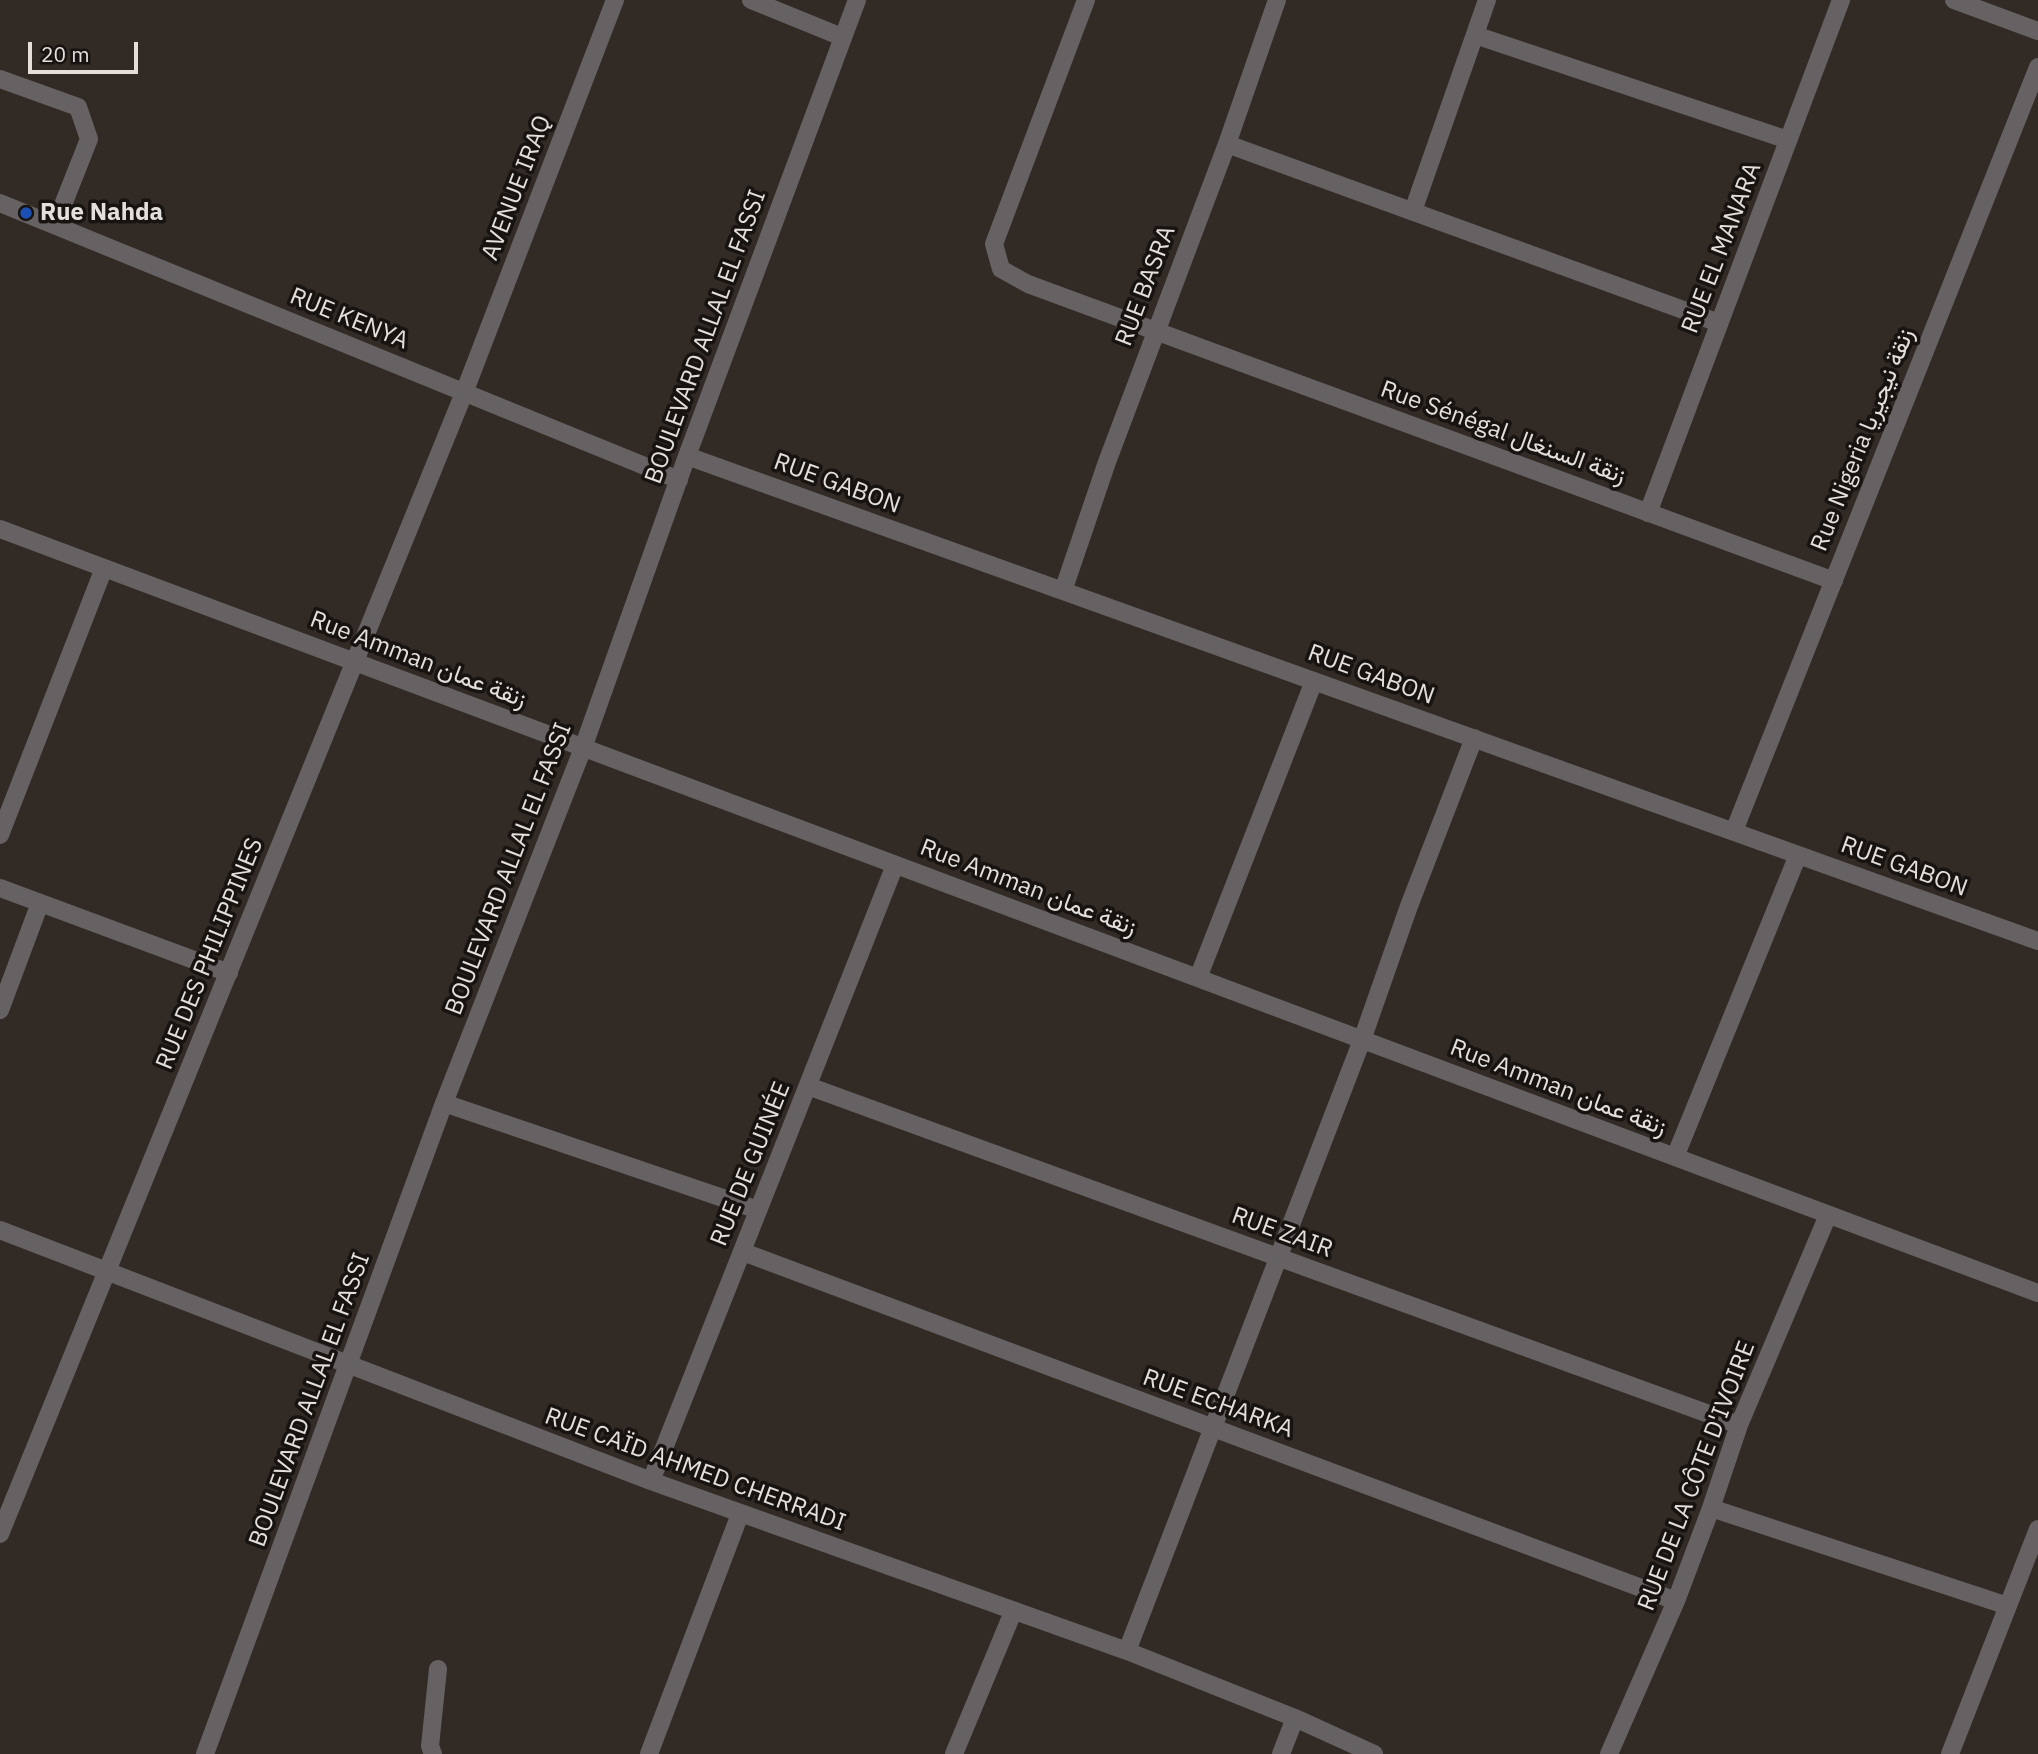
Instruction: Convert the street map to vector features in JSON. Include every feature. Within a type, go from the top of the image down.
[{"type":"street","name":"AVENUE IRAQ","points":[[464,393],[615,0]]},
{"type":"street","points":[[751,0],[842,37]]},
{"type":"street","name":"BOULEVARD ALLAL EL FASSI","points":[[205,1754],[444,1103],[583,748],[687,456],[857,0]]},
{"type":"street","name":"Rue Sénégal زنقة السنغال","points":[[1086,0],[994,244],[1001,269],[1028,284],[1833,581]]},
{"type":"street","name":"RUE BASRA","points":[[1063,591],[1107,462],[1227,144],[1277,0]]},
{"type":"street","points":[[1413,211],[1487,0]]},
{"type":"street","name":"RUE EL MANARA","points":[[1648,513],[1841,0]]},
{"type":"street","points":[[1954,0],[2038,31]]},
{"type":"street","points":[[1475,35],[1788,140]]},
{"type":"street","name":"Rue Nigeria زنقة نيجيريا","points":[[1734,831],[2038,67]]},
{"type":"street","points":[[0,79],[78,107],[89,139],[55,225]]},
{"type":"street","points":[[1227,144],[1720,323]]},
{"type":"street","name":"RUE KENYA","points":[[0,203],[679,480]]},
{"type":"street","name":"RUE DES PHILIPPINES","points":[[0,1534],[464,393]]},
{"type":"street","name":"RUE GABON","points":[[687,456],[2035,939]]},
{"type":"street","name":"Rue Amman زنقة عمان","points":[[0,529],[2038,1293]]},
{"type":"street","points":[[0,835],[104,568]]},
{"type":"street","points":[[1198,978],[1314,681]]},
{"type":"street","points":[[1127,1651],[1362,1040],[1409,906],[1474,738]]},
{"type":"street","points":[[1675,1157],[1798,855]]},
{"type":"street","name":"RUE DE GUINÉE","points":[[651,1481],[895,865]]},
{"type":"street","points":[[0,888],[229,973]]},
{"type":"street","points":[[0,1010],[40,902]]},
{"type":"street","points":[[2035,939],[2038,921]]},
{"type":"street","name":"RUE ZAIR","points":[[808,1086],[1739,1425]]},
{"type":"street","points":[[444,1103],[758,1210]]},
{"type":"street","name":"RUE DE LA CÔTE D'IVOIRE","points":[[1609,1754],[1675,1601],[1739,1425],[1829,1215]]},
{"type":"street","name":"RUE CAÏD AHMED CHERRADI","points":[[0,1230],[651,1481],[1127,1651],[1295,1718],[1374,1754]]},
{"type":"street","name":"RUE ECHARKA","points":[[743,1252],[1675,1601]]},
{"type":"street","points":[[1711,1508],[2008,1606]]},
{"type":"street","points":[[649,1754],[740,1514]]},
{"type":"street","points":[[1950,1754],[2038,1529]]},
{"type":"street","points":[[954,1754],[1013,1612]]},
{"type":"street","points":[[433,1754],[430,1746],[438,1669]]},
{"type":"street","points":[[1281,1754],[1295,1718]]},
{"type":"place","name":"Rue Nahda","points":[[26,213]]}]
